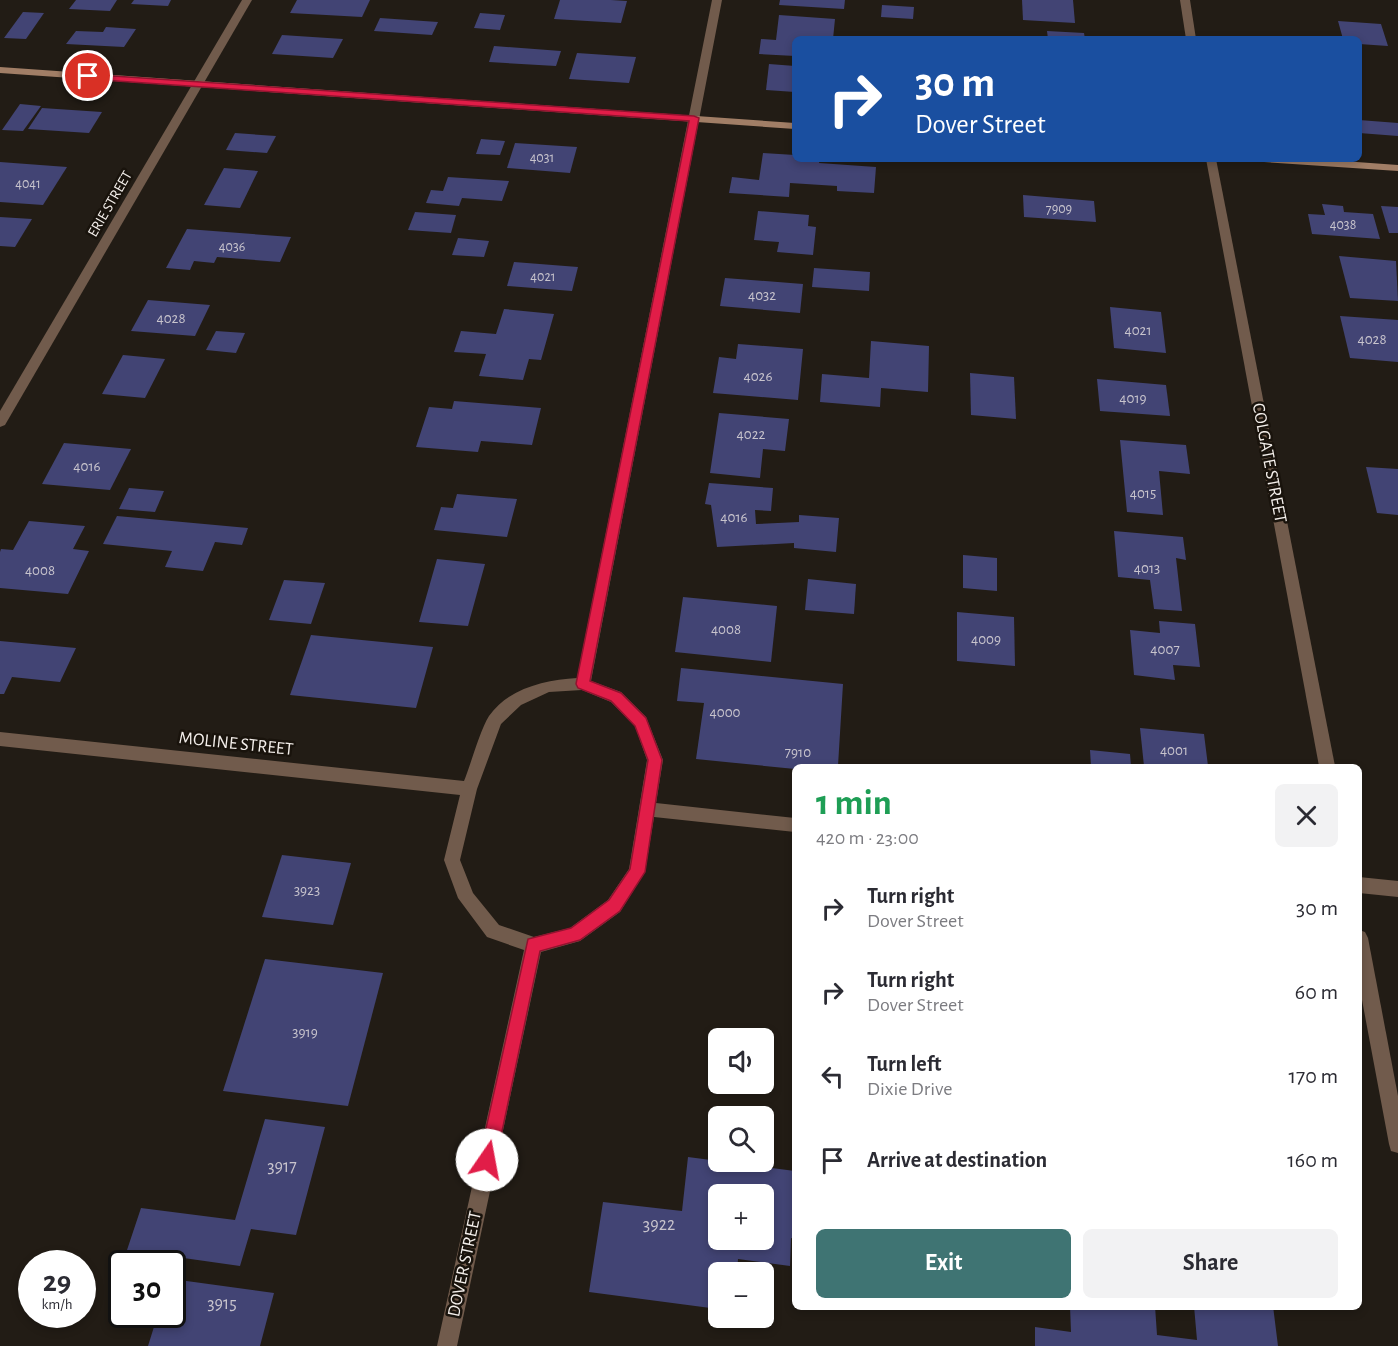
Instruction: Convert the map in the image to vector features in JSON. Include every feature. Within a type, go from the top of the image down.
[{"type":"street","name":"ERIE STREET","points":[[0,422],[246,0]]},
{"type":"street","points":[[583,684],[717,0]]},
{"type":"street","points":[[1185,0],[1191,36]]},
{"type":"street","points":[[0,70],[792,126]]},
{"type":"street","name":"COLGATE STREET","points":[[1212,162],[1326,764]]},
{"type":"street","points":[[1309,162],[1398,168]]},
{"type":"street","points":[[583,684],[616,697],[641,722],[655,760],[638,872],[614,906],[574,935],[534,945],[493,931],[466,898],[452,860],[469,789],[495,720],[516,700],[548,686],[583,684]]},
{"type":"street","name":"MOLINE STREET","points":[[0,739],[469,789]]},
{"type":"street","points":[[647,809],[792,825]]},
{"type":"street","points":[[1362,885],[1398,889]]},
{"type":"street","name":"DOVER STREET","points":[[447,1346],[534,945]]},
{"type":"street","points":[[1362,954],[1398,1144]]},
{"type":"building","points":[[76,0],[117,0],[110,11],[69,9]]},
{"type":"building","points":[[134,0],[171,0],[168,6],[131,4]]},
{"type":"building","points":[[297,0],[370,0],[362,17],[290,13]]},
{"type":"building","points":[[560,0],[627,1],[621,23],[554,19]]},
{"type":"building","points":[[780,0],[845,0],[844,9],[779,5]]},
{"type":"building","points":[[1022,0],[1073,0],[1075,23],[1023,20]]},
{"type":"building","points":[[882,5],[914,7],[913,19],[881,17]]},
{"type":"building","points":[[23,12],[44,13],[26,39],[4,38]]},
{"type":"building","points":[[480,13],[505,15],[500,30],[474,28]]},
{"type":"building","points":[[779,15],[835,19],[833,36],[792,36],[792,56],[759,54],[761,39],[776,40]]},
{"type":"building","points":[[380,18],[438,22],[432,35],[374,31]]},
{"type":"building","points":[[1338,21],[1381,24],[1388,46],[1362,44],[1362,36],[1342,36]]},
{"type":"building","points":[[106,27],[136,29],[124,47],[66,44],[76,31],[103,32]]},
{"type":"building","points":[[1047,31],[1084,33],[1084,36],[1048,36]]},
{"type":"building","points":[[282,35],[343,39],[333,58],[272,54]]},
{"type":"building","points":[[494,46],[561,51],[556,66],[489,62]]},
{"type":"building","points":[[577,53],[636,57],[629,83],[569,79]]},
{"type":"building","points":[[769,64],[792,66],[792,92],[766,90]]},
{"type":"building","points":[[20,104],[41,106],[23,131],[2,130]]},
{"type":"building","points":[[42,108],[102,112],[89,133],[28,129]]},
{"type":"building","points":[[1362,120],[1398,123],[1398,136],[1362,133]]},
{"type":"building","points":[[235,133],[276,136],[267,153],[226,150]]},
{"type":"building","points":[[481,139],[505,141],[500,155],[476,154]]},
{"type":"building","points":[[515,143],[577,147],[570,173],[507,168]]},
{"type":"building","points":[[763,153],[792,155],[792,162],[876,167],[874,193],[837,191],[837,186],[790,183],[789,197],[729,193],[732,177],[759,180]]},
{"type":"building","points":[[0,162],[67,167],[43,205],[0,202]]},
{"type":"building","points":[[224,168],[258,171],[240,208],[204,205]]},
{"type":"building","points":[[448,177],[509,181],[502,201],[462,198],[459,206],[426,203],[431,190],[443,191]]},
{"type":"building","points":[[1023,195],[1094,201],[1096,222],[1024,217]]},
{"type":"building","points":[[1322,204],[1343,206],[1344,212],[1373,214],[1380,239],[1312,234],[1308,214],[1325,215]]},
{"type":"building","points":[[1381,206],[1398,207],[1398,233],[1389,233]]},
{"type":"building","points":[[758,211],[809,215],[808,226],[816,227],[813,255],[777,252],[779,242],[754,240]]},
{"type":"building","points":[[415,212],[456,215],[451,233],[408,230]]},
{"type":"building","points":[[0,217],[32,219],[15,247],[0,246]]},
{"type":"building","points":[[187,229],[291,237],[280,262],[217,257],[214,263],[194,261],[190,270],[166,268]]},
{"type":"building","points":[[458,238],[489,241],[484,257],[452,255]]},
{"type":"building","points":[[1339,256],[1396,261],[1398,301],[1350,298]]},
{"type":"building","points":[[514,262],[578,267],[572,291],[507,286]]},
{"type":"building","points":[[814,268],[870,272],[869,291],[812,287]]},
{"type":"building","points":[[725,278],[803,284],[800,313],[720,306]]},
{"type":"building","points":[[148,300],[210,305],[195,336],[131,331]]},
{"type":"building","points":[[1110,307],[1161,312],[1166,353],[1114,348]]},
{"type":"building","points":[[504,309],[554,314],[541,360],[529,359],[523,380],[479,376],[486,354],[454,352],[461,331],[496,334]]},
{"type":"building","points":[[1340,316],[1398,320],[1398,362],[1350,358]]},
{"type":"building","points":[[216,331],[245,333],[236,353],[206,350]]},
{"type":"building","points":[[871,341],[929,346],[928,392],[881,388],[880,407],[820,402],[822,374],[869,378]]},
{"type":"building","points":[[738,344],[803,349],[798,400],[713,393],[719,357],[736,359]]},
{"type":"building","points":[[123,355],[165,359],[145,398],[102,394]]},
{"type":"building","points":[[970,373],[1014,377],[1016,419],[971,415]]},
{"type":"building","points":[[1097,379],[1166,385],[1170,416],[1100,411]]},
{"type":"building","points":[[454,401],[541,408],[532,445],[481,441],[478,452],[416,447],[429,407],[452,409]]},
{"type":"building","points":[[719,413],[789,419],[785,451],[763,449],[760,478],[710,473]]},
{"type":"building","points":[[1120,440],[1186,445],[1190,474],[1159,471],[1163,515],[1127,512]]},
{"type":"building","points":[[64,443],[131,449],[110,490],[42,484]]},
{"type":"building","points":[[1366,467],[1398,469],[1398,515],[1377,513]]},
{"type":"building","points":[[709,483],[773,488],[771,511],[755,510],[756,524],[799,522],[799,515],[839,518],[836,552],[794,548],[794,543],[717,547],[711,505],[705,504]]},
{"type":"building","points":[[129,488],[164,491],[155,512],[119,509]]},
{"type":"building","points":[[457,494],[517,499],[507,537],[434,530],[441,507],[453,508]]},
{"type":"building","points":[[117,516],[248,528],[242,545],[215,542],[203,571],[165,567],[172,551],[103,544]]},
{"type":"building","points":[[29,521],[85,526],[73,549],[89,551],[68,594],[0,588],[1,549],[13,550]]},
{"type":"building","points":[[1114,531],[1183,537],[1186,560],[1176,558],[1182,611],[1154,609],[1150,580],[1118,577]]},
{"type":"building","points":[[963,555],[997,558],[997,591],[963,588]]},
{"type":"building","points":[[437,559],[485,564],[468,626],[419,622]]},
{"type":"building","points":[[808,579],[856,584],[854,614],[805,610]]},
{"type":"building","points":[[284,580],[325,583],[311,624],[269,620]]},
{"type":"building","points":[[683,597],[777,606],[771,662],[675,652]]},
{"type":"building","points":[[957,612],[1014,617],[1015,666],[957,661]]},
{"type":"building","points":[[1159,621],[1195,624],[1200,667],[1173,665],[1175,680],[1134,675],[1130,630],[1160,633]]},
{"type":"building","points":[[311,635],[433,647],[416,708],[290,695]]},
{"type":"building","points":[[0,641],[76,648],[60,682],[12,677],[4,694],[0,694]]},
{"type":"building","points":[[681,668],[843,684],[838,764],[792,764],[792,769],[696,759],[704,703],[677,701]]},
{"type":"building","points":[[1140,728],[1204,734],[1208,764],[1144,764]]},
{"type":"building","points":[[1090,750],[1130,754],[1131,764],[1091,764]]},
{"type":"building","points":[[282,855],[351,863],[333,925],[262,917]]},
{"type":"building","points":[[265,959],[383,973],[348,1106],[223,1091]]},
{"type":"building","points":[[265,1119],[325,1127],[296,1235],[251,1229],[240,1266],[186,1258],[186,1250],[127,1250],[141,1208],[235,1220]]},
{"type":"building","points":[[688,1157],[708,1160],[708,1172],[774,1172],[774,1168],[792,1171],[790,1266],[774,1262],[738,1259],[738,1262],[708,1262],[708,1308],[589,1292],[603,1202],[682,1211]]},
{"type":"building","points":[[186,1281],[274,1293],[260,1346],[148,1346],[154,1328],[186,1328]]},
{"type":"building","points":[[1070,1310],[1155,1310],[1157,1335],[1197,1340],[1194,1310],[1274,1310],[1278,1346],[1035,1346],[1035,1327],[1071,1332]]},
{"type":"route","points":[[88,76],[694,118],[583,684],[616,697],[641,722],[655,760],[638,872],[614,906],[574,935],[534,945],[487,1160]]}]
